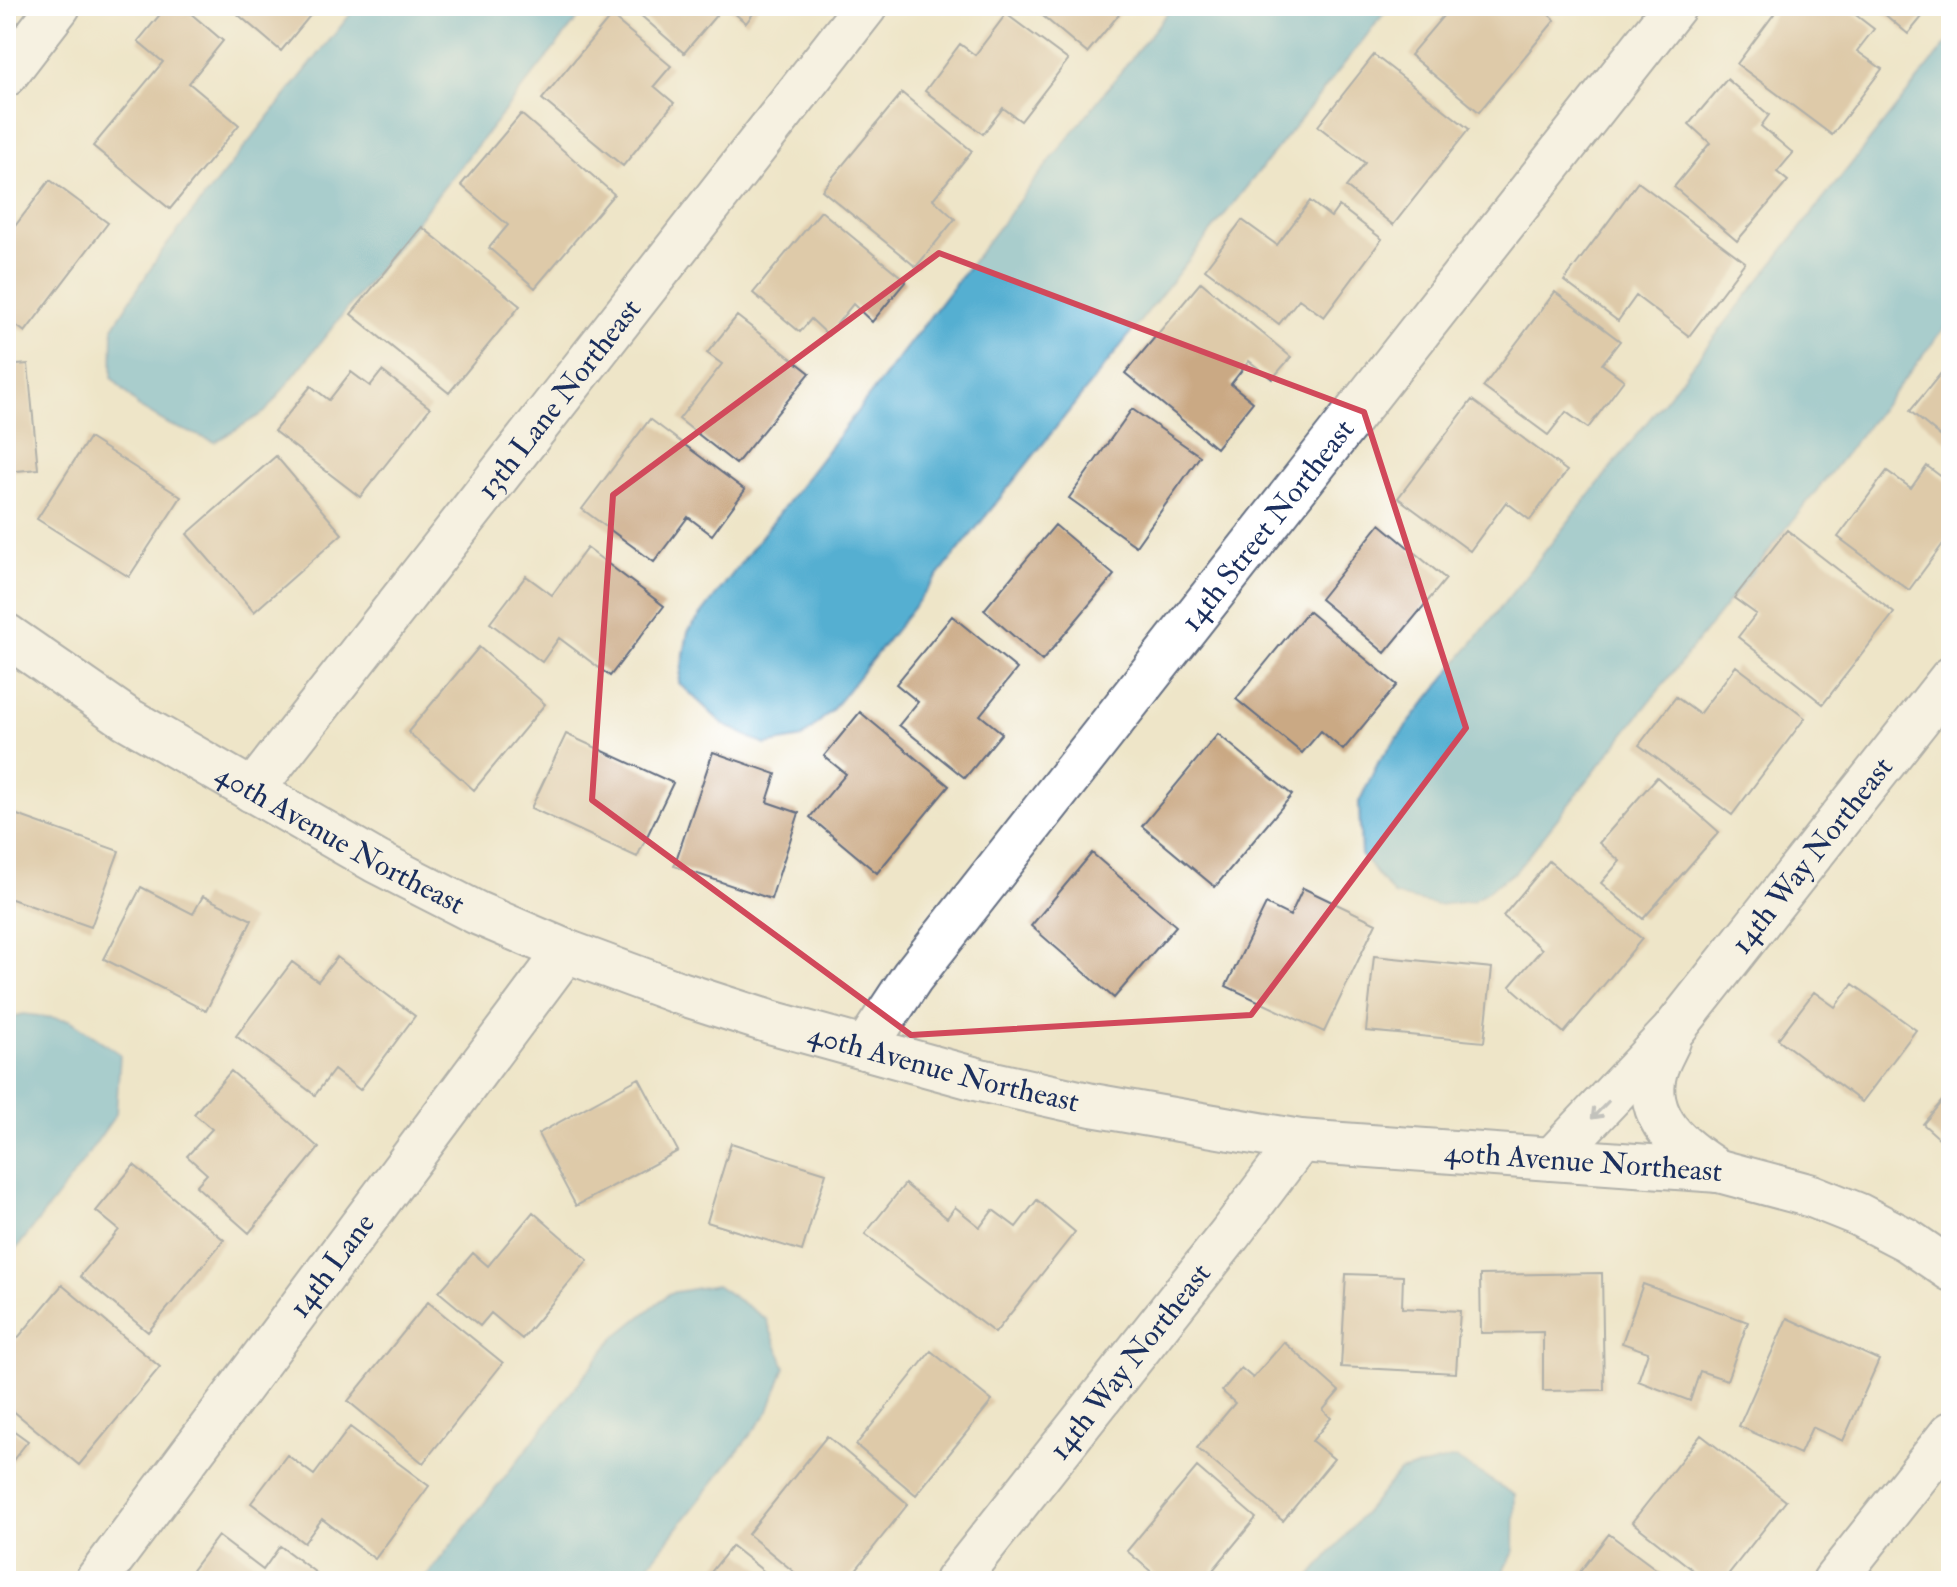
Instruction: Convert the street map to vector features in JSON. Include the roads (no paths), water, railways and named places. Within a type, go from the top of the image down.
[{"type":"street","points":[[6,75],[59,6]]},
{"type":"street","name":"13th Lane Northeast","points":[[252,791],[866,6]]},
{"type":"street","name":"14th Street Northeast","points":[[865,1048],[912,977],[1675,6]]},
{"type":"street","name":"40th Avenue Northeast","points":[[6,635],[126,718],[377,862],[477,913],[566,951],[677,992],[980,1080],[1092,1105],[1300,1141],[1719,1171],[1812,1196],[1857,1214],[1907,1240],[1951,1270]]},
{"type":"street","name":"14th Way Northeast","points":[[1552,1159],[1672,1032],[1951,678]]},
{"type":"street","name":"14th Lane","points":[[96,1581],[566,951]]},
{"type":"street","name":"14th Way Northeast","points":[[1672,1032],[1655,1072],[1653,1095],[1659,1115],[1672,1138],[1719,1171]]},
{"type":"street","name":"14th Way Northeast","points":[[956,1581],[1300,1141]]},
{"type":"street","points":[[1834,1581],[1951,1433]]},
{"type":"water","points":[[357,6],[588,6],[265,412],[215,442],[170,425],[139,407],[112,378],[113,327],[162,251]]},
{"type":"water","points":[[1173,6],[1390,6],[832,710],[802,738],[765,745],[723,724],[679,683],[688,632],[1038,176]]},
{"type":"water","points":[[1951,38],[1951,320],[1516,871],[1473,901],[1437,905],[1394,895],[1361,855],[1359,802],[1379,761]]},
{"type":"water","points":[[23,1014],[70,1020],[120,1054],[116,1114],[70,1180],[6,1262],[6,1019]]},
{"type":"water","points":[[716,1285],[766,1319],[785,1367],[769,1411],[636,1581],[423,1581],[614,1338],[670,1293]]},
{"type":"water","points":[[1455,1458],[1515,1495],[1514,1552],[1499,1581],[1307,1581],[1399,1472]]}]
